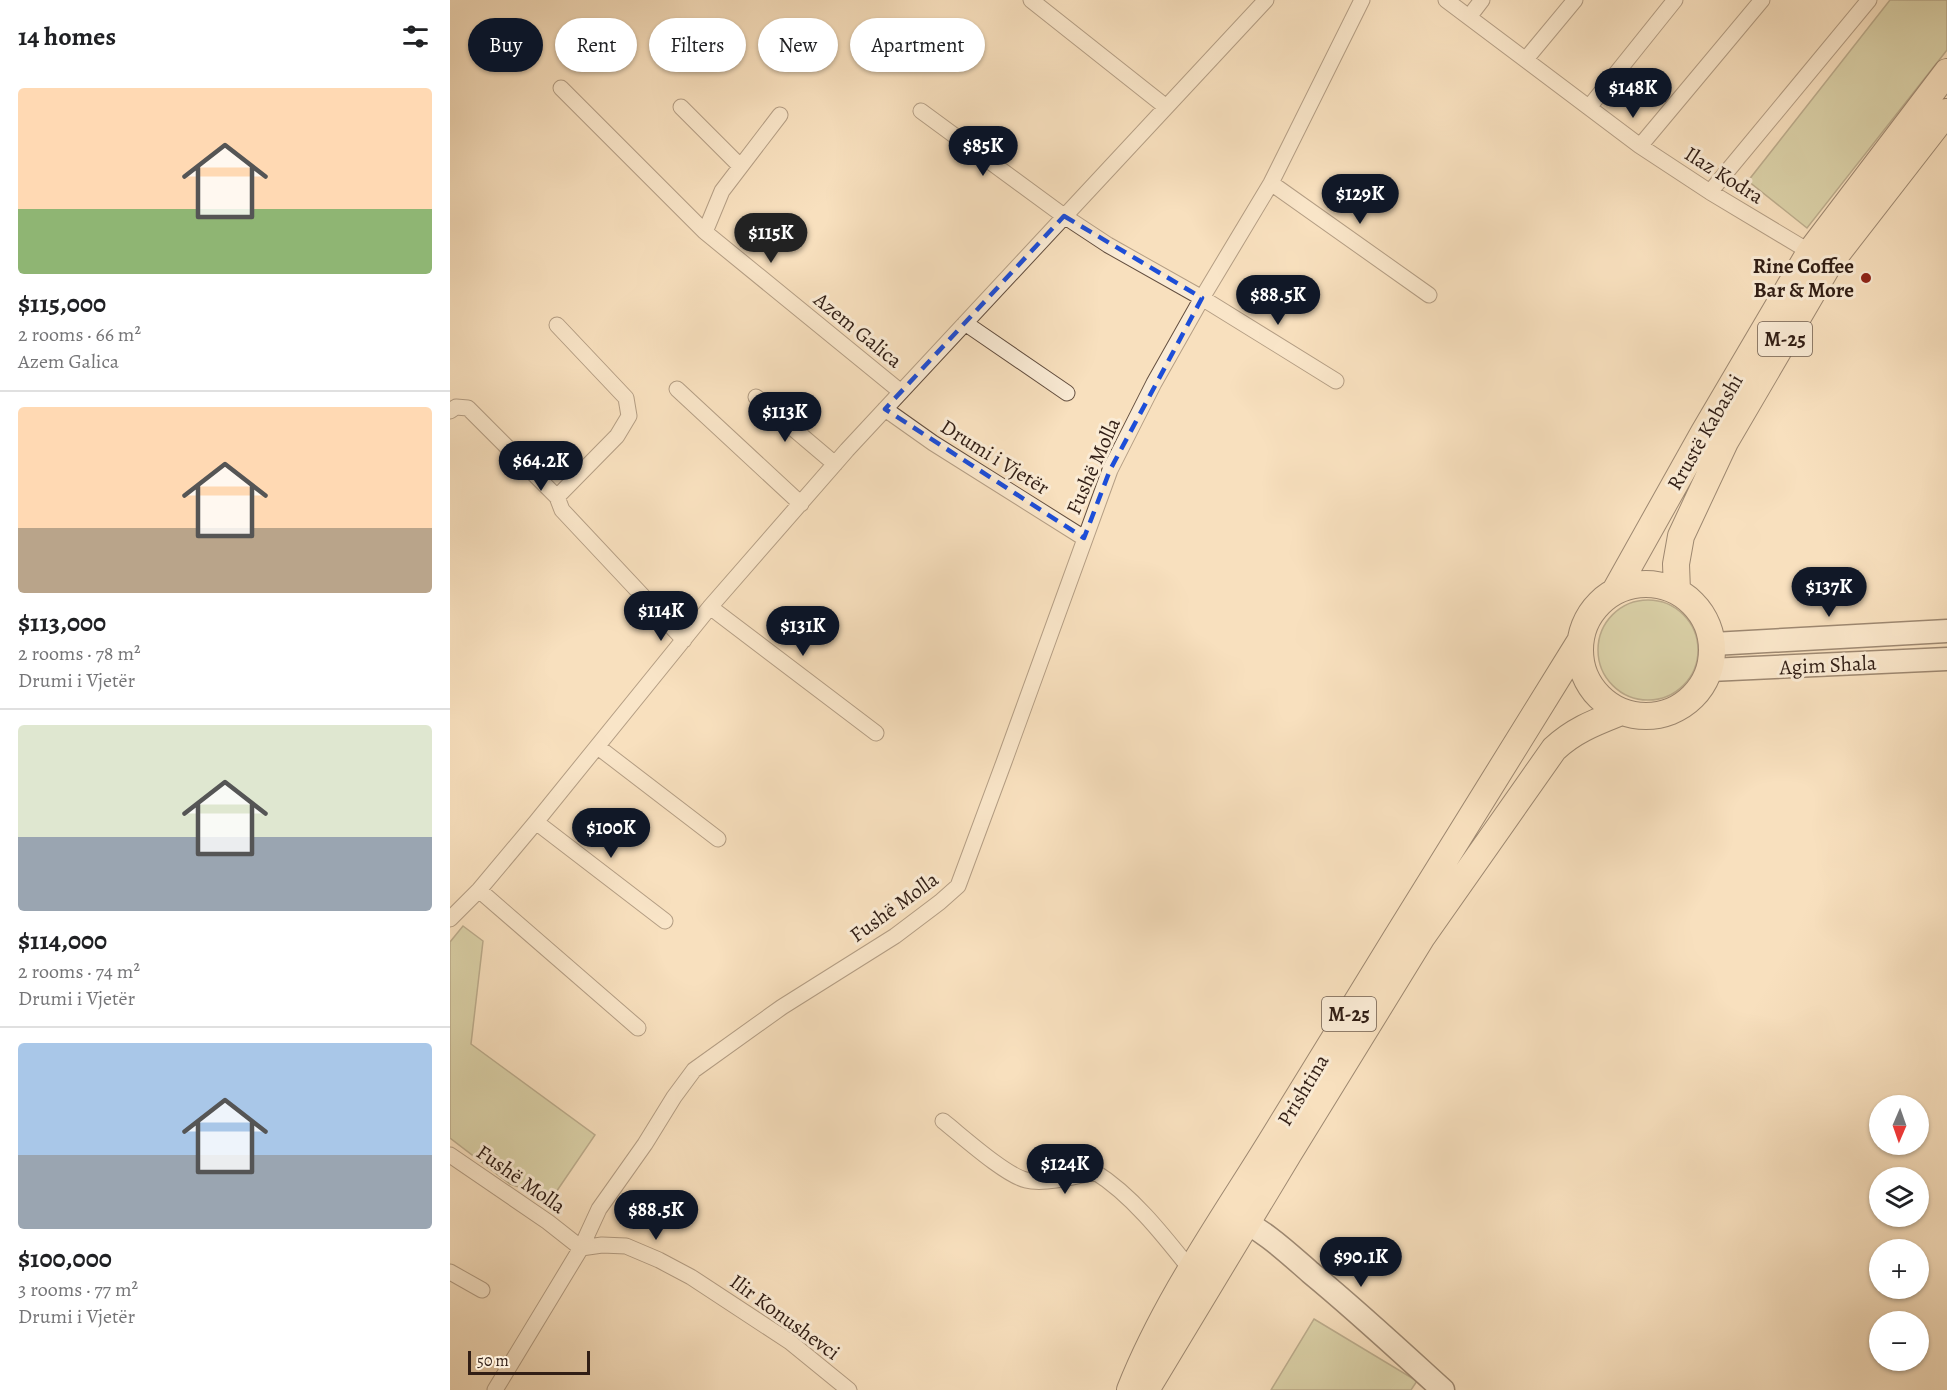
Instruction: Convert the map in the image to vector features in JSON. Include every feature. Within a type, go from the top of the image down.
[{"type":"main road","name":"Rrustë Kabashi","points":[[1615,591],[1704,432],[1810,252],[1947,72]]},
{"type":"main road","name":"Rrustë Kabashi","points":[[1677,591],[1676,564],[1681,536],[1725,442],[1829,264],[1947,112]]},
{"type":"main road","name":"Prishtina","points":[[1635,584],[1657,584],[1677,591],[1702,613],[1709,628],[1713,645],[1710,670],[1704,684],[1694,697],[1667,713],[1652,717],[1621,712],[1602,701],[1588,684],[1581,664],[1580,643],[1585,622],[1597,604],[1615,591],[1635,584]]},
{"type":"main road","name":"Agim Shala","points":[[1713,645],[1947,631]]},
{"type":"main road","name":"Prishtina","points":[[1146,1390],[1237,1218],[1580,643]]},
{"type":"main road","name":"Agim Shala","points":[[1710,670],[1947,659]]},
{"type":"main road","name":"Prishtina","points":[[1130,1390],[1155,1336],[1191,1270],[1237,1218],[1422,936],[1554,749],[1565,738],[1582,728],[1621,712]]},
{"type":"main road","points":[[1237,1218],[1353,1308],[1443,1390]]},
{"type":"street","points":[[1031,0],[1166,107]]},
{"type":"street","points":[[450,919],[479,890],[710,607],[835,464],[1266,0]]},
{"type":"street","name":"Fushë Molla","points":[[450,1155],[548,1222],[581,1248],[598,1209],[694,1070],[782,1007],[895,936],[958,886],[1110,470],[1154,383],[1202,298],[1272,183],[1362,0]]},
{"type":"street","name":"Ilaz Kodra","points":[[1446,0],[1590,106],[1640,146],[1710,192],[1810,252]]},
{"type":"street","points":[[1469,17],[1482,0]]},
{"type":"street","points":[[1526,59],[1575,0]]},
{"type":"street","points":[[1590,106],[1675,0]]},
{"type":"street","points":[[1640,146],[1762,0]]},
{"type":"street","points":[[1710,192],[1869,0]]},
{"type":"street","name":"Azem Galica","points":[[561,88],[705,232],[901,392]]},
{"type":"street","points":[[681,107],[740,166]]},
{"type":"street","points":[[921,111],[1064,216],[1108,245],[1202,298],[1336,381]]},
{"type":"street","points":[[705,232],[722,191],[780,115]]},
{"type":"street","points":[[1272,183],[1429,295]]},
{"type":"street","points":[[965,323],[1067,393]]},
{"type":"street","points":[[557,325],[626,398],[629,416],[617,436],[557,497]]},
{"type":"street","points":[[677,389],[801,504]]},
{"type":"street","points":[[756,397],[835,464]]},
{"type":"street","points":[[450,411],[456,407],[468,408],[557,497],[562,510],[684,640]]},
{"type":"street","name":"Drumi i Vjetër","points":[[885,409],[933,443],[1084,538]]},
{"type":"street","points":[[710,607],[876,733]]},
{"type":"street","points":[[598,747],[718,838]]},
{"type":"street","points":[[536,822],[665,921]]},
{"type":"street","points":[[479,890],[638,1028]]},
{"type":"street","points":[[943,1121],[999,1165],[1026,1180],[1055,1180],[1095,1172],[1115,1184],[1170,1243],[1191,1270]]},
{"type":"street","name":"Ilir Konushevci","points":[[581,1248],[602,1245],[626,1246],[691,1276],[790,1342],[849,1390]]},
{"type":"street","points":[[495,1390],[581,1248]]},
{"type":"street","points":[[450,1272],[482,1290]]},
{"type":"highlighted area","points":[[1064,216],[1202,298],[1110,470],[1084,538],[885,409]]},
{"type":"green space","points":[[1890,0],[1947,0],[1947,50],[1807,228],[1748,181]]},
{"type":"green space","points":[[1648,600],[1676,608],[1690,622],[1698,650],[1690,678],[1676,692],[1648,700],[1620,692],[1606,678],[1598,650],[1606,622],[1620,608]]},
{"type":"green space","points":[[463,926],[483,941],[471,1044],[595,1135],[552,1198],[510,1184],[450,1138],[450,942]]},
{"type":"green space","points":[[1314,1319],[1417,1381],[1411,1390],[1271,1390]]},
{"type":"place","name":"Rine Coffee Bar & More","points":[[1866,278]]}]
